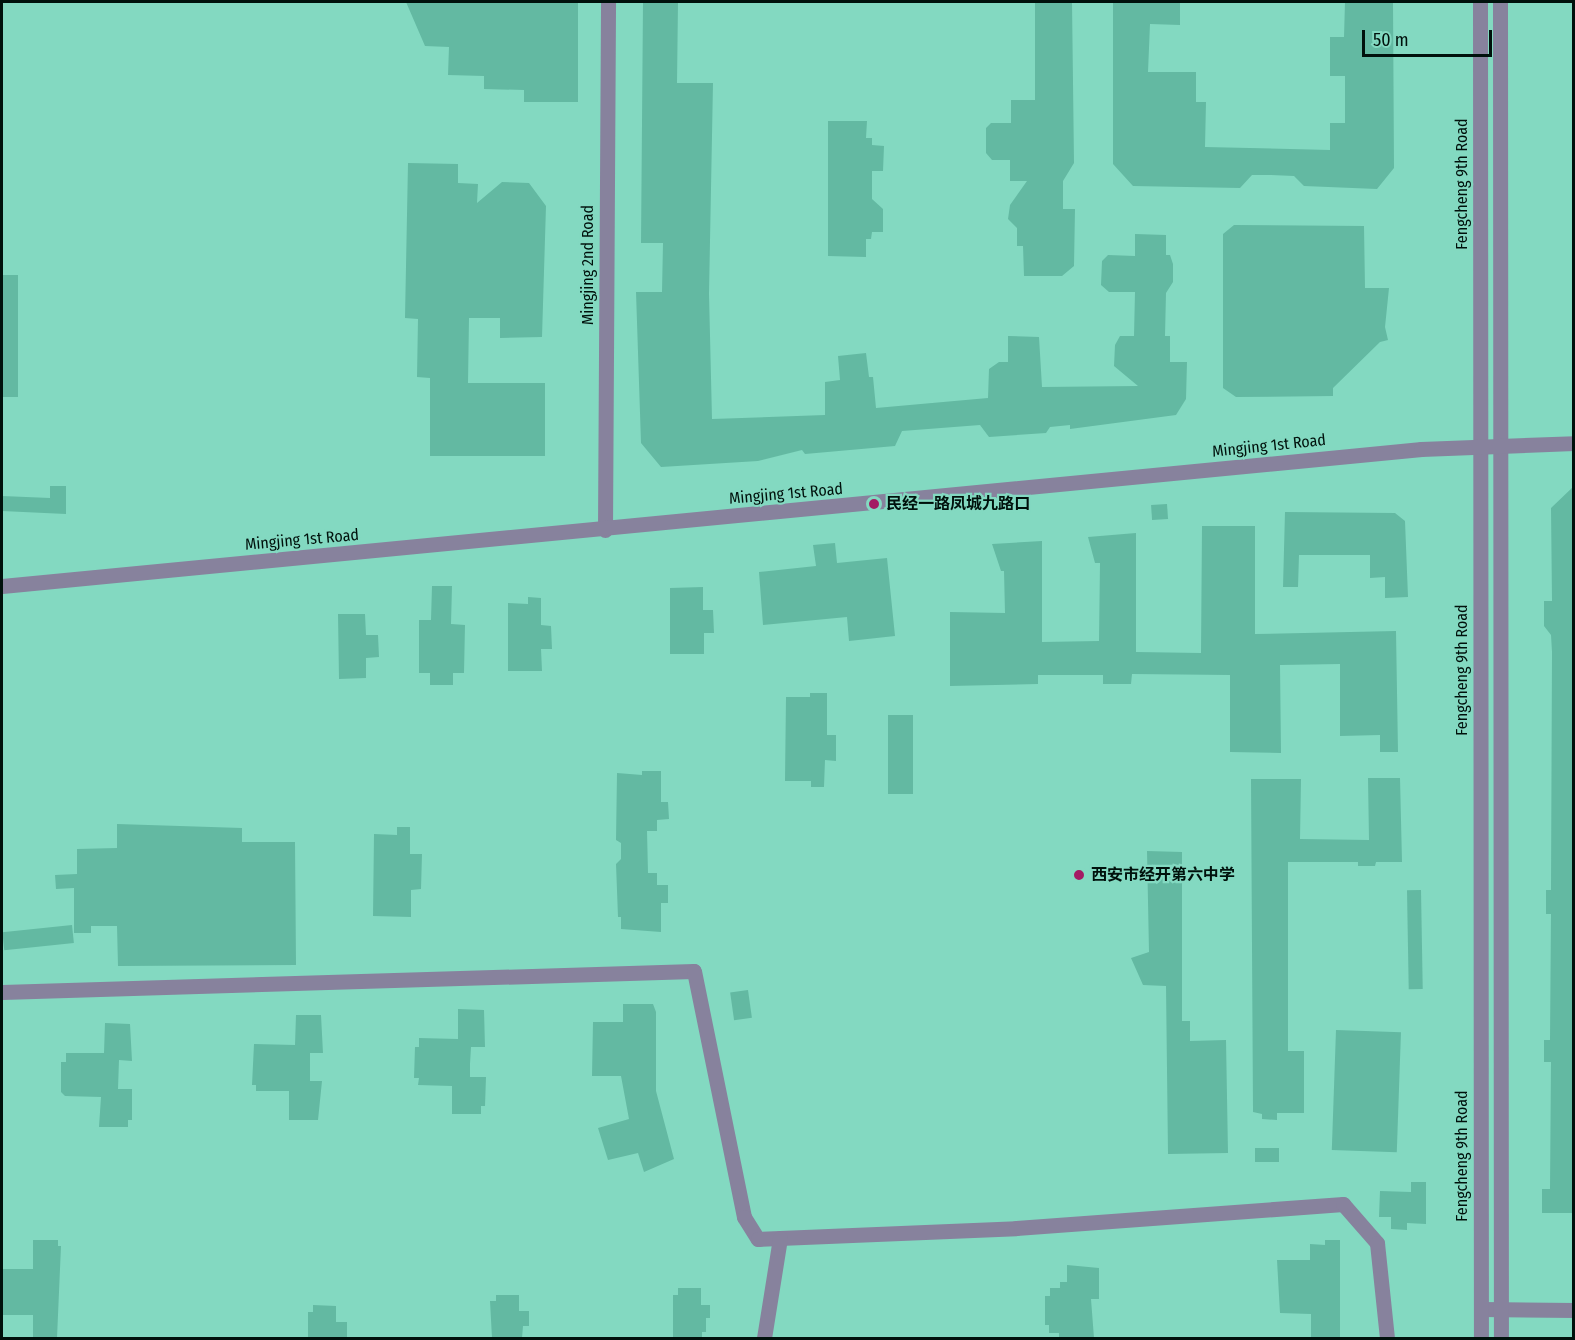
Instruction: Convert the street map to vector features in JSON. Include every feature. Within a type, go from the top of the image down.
[{"type":"street","name":"Mingjing 2nd Road","points":[[605,530],[608,2]]},
{"type":"street","name":"Fengcheng 9th Road","points":[[1480,2],[1481,1338]]},
{"type":"street","points":[[1500,2],[1501,1338]]},
{"type":"street","name":"Mingjing 1st Road","points":[[2,586],[605,530],[1480,444],[1574,443]]},
{"type":"street","points":[[2,992],[694,972],[744,1218],[758,1239],[1016,1228],[1343,1204],[1377,1243],[1388,1338]]},
{"type":"street","points":[[764,1338],[780,1238]]},
{"type":"street","points":[[1481,1309],[1574,1310]]},
{"type":"building","points":[[406,2],[578,2],[578,102],[524,102],[524,90],[484,89],[484,76],[448,75],[449,47],[425,46]]},
{"type":"building","points":[[643,2],[678,2],[677,83],[713,83],[709,294],[712,419],[825,415],[825,382],[840,380],[838,356],[866,353],[869,377],[873,377],[876,408],[988,398],[989,369],[999,362],[1008,362],[1008,336],[1039,337],[1042,387],[1138,386],[1114,366],[1115,345],[1120,336],[1134,336],[1135,292],[1109,292],[1101,285],[1102,261],[1108,255],[1135,256],[1135,234],[1166,235],[1166,255],[1170,255],[1173,264],[1173,282],[1166,293],[1165,336],[1170,336],[1170,362],[1187,362],[1186,399],[1176,415],[1070,429],[1070,425],[1050,427],[1046,433],[989,437],[980,425],[902,431],[895,446],[805,454],[802,450],[758,461],[661,467],[641,443],[636,292],[662,292],[663,243],[641,243]]},
{"type":"building","points":[[1035,2],[1072,2],[1074,163],[1063,181],[1063,209],[1075,209],[1074,266],[1062,276],[1024,276],[1023,246],[1017,246],[1017,228],[1008,219],[1010,205],[1027,181],[1010,181],[1010,160],[992,160],[986,153],[986,128],[991,123],[1011,123],[1011,100],[1035,100]]},
{"type":"building","points":[[1113,2],[1180,2],[1180,25],[1150,24],[1148,72],[1196,72],[1196,102],[1206,102],[1205,147],[1330,150],[1330,123],[1345,123],[1345,76],[1330,76],[1330,37],[1344,37],[1345,2],[1393,2],[1394,168],[1377,189],[1304,186],[1294,176],[1271,175],[1252,175],[1240,188],[1133,186],[1113,164]]},
{"type":"building","points":[[828,121],[867,121],[866,138],[872,138],[872,145],[884,146],[883,171],[872,171],[872,199],[883,209],[883,232],[872,232],[871,239],[866,239],[866,257],[828,256]]},
{"type":"building","points":[[408,163],[458,164],[458,183],[478,184],[477,203],[502,182],[529,183],[546,206],[542,337],[500,338],[500,318],[469,318],[468,383],[545,383],[545,456],[430,456],[430,378],[417,377],[418,319],[405,318]]},
{"type":"building","points":[[1234,225],[1364,226],[1365,288],[1389,288],[1385,327],[1388,340],[1380,342],[1333,388],[1333,396],[1236,397],[1223,388],[1223,234]]},
{"type":"building","points":[[2,275],[18,275],[18,397],[2,397]]},
{"type":"building","points":[[50,486],[66,486],[66,514],[2,511],[2,496],[50,498]]},
{"type":"building","points":[[1574,486],[1574,1213],[1542,1213],[1542,1189],[1550,1189],[1551,1062],[1544,1062],[1544,1040],[1550,1040],[1551,914],[1546,914],[1546,890],[1551,890],[1552,652],[1551,635],[1544,626],[1544,601],[1552,601],[1551,508]]},
{"type":"building","points":[[1167,504],[1168,519],[1152,520],[1151,505]]},
{"type":"building","points":[[1285,512],[1395,513],[1405,521],[1408,597],[1385,598],[1385,577],[1370,578],[1370,555],[1299,555],[1298,587],[1283,587]]},
{"type":"building","points":[[1202,526],[1255,526],[1255,634],[1396,631],[1398,752],[1380,752],[1380,735],[1340,736],[1340,664],[1280,665],[1281,753],[1230,752],[1230,675],[1132,674],[1131,684],[1103,684],[1103,675],[1038,675],[1038,684],[950,686],[950,612],[1005,613],[1004,571],[1001,571],[992,544],[1042,541],[1042,642],[1099,641],[1100,563],[1095,563],[1088,537],[1136,533],[1136,652],[1201,653]]},
{"type":"building","points":[[835,543],[837,563],[887,558],[895,636],[849,641],[847,617],[763,625],[759,572],[816,566],[813,545]]},
{"type":"building","points":[[432,586],[452,586],[451,624],[465,625],[464,673],[453,673],[453,685],[430,685],[430,673],[419,673],[419,620],[431,620]]},
{"type":"building","points":[[703,587],[703,610],[713,610],[714,633],[704,633],[704,654],[670,654],[670,588]]},
{"type":"building","points":[[528,597],[541,598],[541,625],[551,626],[552,649],[541,649],[542,671],[508,671],[508,603],[528,604]]},
{"type":"building","points":[[338,614],[365,614],[366,635],[378,635],[379,657],[366,658],[366,678],[339,679]]},
{"type":"building","points":[[810,693],[827,693],[827,735],[836,735],[836,761],[825,760],[824,787],[811,787],[811,781],[785,781],[786,697],[810,697]]},
{"type":"building","points":[[888,715],[913,715],[913,794],[888,794]]},
{"type":"building","points":[[642,771],[661,771],[661,802],[668,802],[669,819],[657,820],[657,831],[647,831],[648,873],[657,873],[657,885],[668,885],[668,903],[661,903],[661,932],[621,929],[621,917],[618,917],[616,864],[621,859],[621,843],[616,840],[617,773],[642,775]]},
{"type":"building","points":[[1368,778],[1400,778],[1402,862],[1376,862],[1375,866],[1358,866],[1358,862],[1288,862],[1288,1051],[1304,1051],[1304,1113],[1277,1113],[1277,1120],[1262,1119],[1262,1114],[1253,1112],[1251,779],[1301,779],[1300,839],[1369,840]]},
{"type":"building","points":[[117,824],[242,828],[242,842],[295,842],[296,965],[118,966],[117,926],[91,926],[91,933],[74,933],[74,888],[56,889],[55,875],[77,874],[77,849],[117,848]]},
{"type":"building","points":[[397,827],[410,827],[410,854],[422,854],[421,889],[411,890],[411,917],[373,916],[374,834],[397,835]]},
{"type":"building","points":[[1147,851],[1182,852],[1182,1021],[1190,1021],[1190,1041],[1226,1040],[1228,1153],[1168,1154],[1166,986],[1143,985],[1131,958],[1149,952]]},
{"type":"building","points":[[1407,890],[1421,890],[1423,989],[1409,989]]},
{"type":"building","points":[[72,925],[74,943],[4,950],[2,932]]},
{"type":"building","points":[[748,990],[752,1018],[734,1020],[730,993]]},
{"type":"building","points":[[623,1004],[653,1004],[656,1012],[656,1091],[674,1159],[644,1172],[638,1153],[608,1160],[598,1128],[629,1119],[621,1076],[592,1076],[593,1022],[623,1022]]},
{"type":"building","points":[[458,1009],[484,1010],[485,1047],[471,1047],[470,1064],[470,1077],[486,1077],[485,1106],[481,1106],[481,1114],[452,1114],[452,1086],[418,1085],[419,1078],[414,1078],[415,1047],[419,1047],[419,1038],[458,1039]]},
{"type":"building","points":[[296,1015],[321,1015],[323,1053],[310,1053],[310,1081],[322,1081],[318,1120],[289,1120],[289,1091],[256,1091],[256,1085],[252,1085],[254,1044],[295,1045]]},
{"type":"building","points":[[105,1023],[130,1024],[132,1061],[119,1060],[118,1089],[132,1089],[132,1120],[128,1120],[128,1127],[99,1127],[101,1097],[65,1096],[61,1092],[61,1062],[66,1062],[66,1053],[104,1053]]},
{"type":"building","points":[[1336,1030],[1401,1032],[1397,1152],[1332,1150]]},
{"type":"building","points":[[1255,1148],[1279,1148],[1279,1162],[1255,1162]]},
{"type":"building","points":[[1411,1182],[1426,1182],[1426,1224],[1407,1223],[1407,1230],[1391,1229],[1391,1217],[1379,1217],[1380,1191],[1411,1192]]},
{"type":"building","points":[[33,1240],[58,1240],[58,1246],[61,1246],[57,1338],[33,1338],[33,1315],[2,1315],[2,1269],[33,1269]]},
{"type":"building","points":[[1325,1240],[1340,1240],[1340,1338],[1311,1338],[1311,1314],[1280,1313],[1277,1260],[1310,1260],[1310,1244],[1325,1245]]},
{"type":"building","points":[[1067,1265],[1099,1268],[1099,1299],[1091,1299],[1094,1338],[1059,1338],[1059,1333],[1049,1333],[1049,1325],[1045,1325],[1045,1296],[1050,1296],[1050,1288],[1060,1288],[1060,1282],[1067,1282]]},
{"type":"building","points":[[678,1288],[701,1288],[701,1305],[710,1305],[710,1318],[706,1318],[706,1332],[702,1332],[702,1337],[673,1338],[673,1295],[678,1295]]},
{"type":"building","points":[[496,1295],[519,1295],[519,1311],[529,1311],[529,1326],[523,1326],[522,1338],[492,1338],[490,1301],[496,1301]]},
{"type":"building","points":[[313,1305],[336,1306],[336,1322],[347,1322],[347,1338],[308,1338],[308,1312],[313,1312]]},
{"type":"place","name":"民经一路凤城九路口","points":[[874,504]]},
{"type":"place","name":"西安市经开第六中学","points":[[1079,875]]}]
